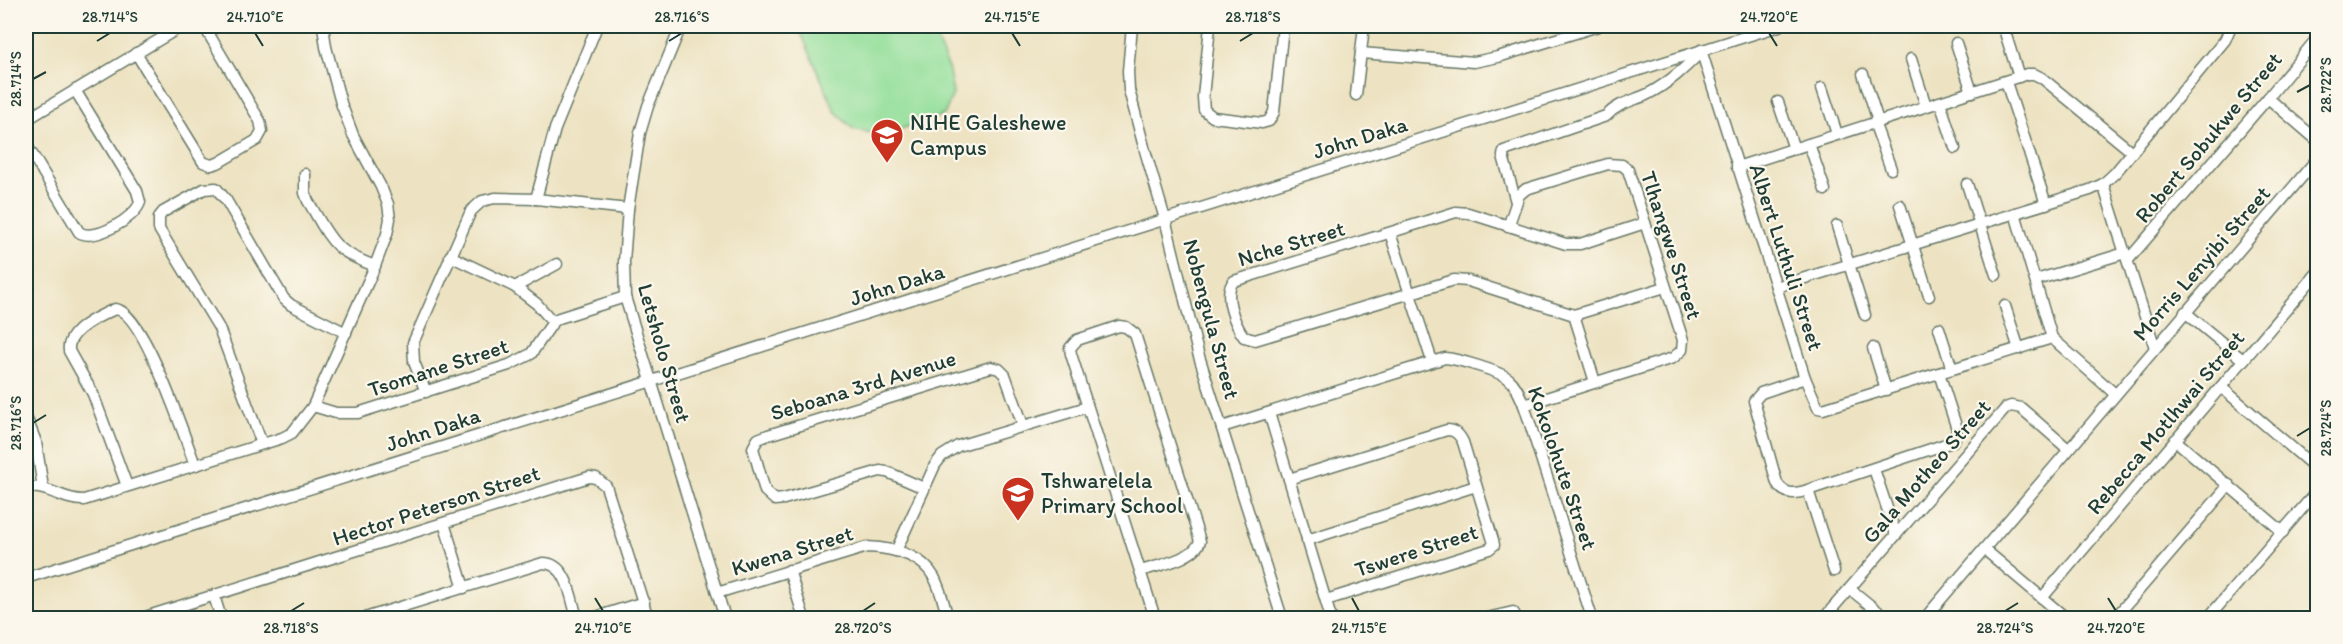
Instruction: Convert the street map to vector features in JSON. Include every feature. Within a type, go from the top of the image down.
[{"type":"street","points":[[26,120],[182,26]]},
{"type":"street","points":[[136,53],[203,162],[211,165],[218,163],[257,140],[262,131],[260,121],[204,26]]},
{"type":"street","points":[[26,488],[43,488],[77,501],[292,433],[314,406],[375,266],[390,219],[388,204],[374,171],[353,135],[341,103],[326,47],[323,26]]},
{"type":"street","points":[[536,199],[552,135],[597,26]]},
{"type":"street","name":"Letsholo Street","points":[[681,26],[648,106],[640,133],[628,210],[624,262],[625,297],[725,618]]},
{"type":"street","name":"Nobengula Street","points":[[1132,26],[1128,71],[1129,90],[1165,219],[1198,353],[1282,618]]},
{"type":"street","points":[[1210,26],[1203,97],[1204,110],[1213,117],[1262,123],[1269,121],[1274,112],[1283,26]]},
{"type":"street","points":[[1356,95],[1364,26]]},
{"type":"street","points":[[1361,53],[1474,62],[1498,57],[1585,27],[1598,26]]},
{"type":"street","name":"John Daka","points":[[26,578],[1779,26]]},
{"type":"street","points":[[2003,26],[2019,77]]},
{"type":"street","points":[[1776,287],[2046,204],[2103,184],[2115,173],[2225,40],[2231,26]]},
{"type":"street","name":"Robert Sobukwe Street","points":[[2127,257],[2268,98],[2318,37]]},
{"type":"street","points":[[1956,43],[1972,92]]},
{"type":"street","points":[[1508,227],[1516,202],[1503,156],[1504,151],[1606,116],[1614,107],[1648,94],[1676,77],[1701,51]]},
{"type":"street","name":"Albert Luthuli Street","points":[[1701,51],[1805,378],[1816,405],[1823,409],[2052,338]]},
{"type":"street","points":[[1911,58],[1926,106]]},
{"type":"street","points":[[1863,74],[1890,170]]},
{"type":"street","points":[[1737,167],[2034,74],[2042,78],[2132,152]]},
{"type":"street","points":[[2006,81],[2046,204]]},
{"type":"street","points":[[1822,88],[1837,134]]},
{"type":"street","points":[[26,144],[83,235],[90,236],[102,232],[134,213],[140,202],[137,192],[75,90]]},
{"type":"street","points":[[2268,98],[2318,141]]},
{"type":"street","points":[[1778,102],[1794,149]]},
{"type":"street","points":[[1940,102],[1955,148]]},
{"type":"street","points":[[1809,144],[1825,190]]},
{"type":"street","name":"Morris Lenyibi Street","points":[[1925,618],[2318,158]]},
{"type":"street","name":"Tlhangwe Street","points":[[1516,202],[1522,192],[1530,187],[1617,163],[1628,170],[1683,340],[1682,350],[1673,358],[1524,405]]},
{"type":"street","points":[[305,174],[305,192],[308,201],[337,248],[353,258],[375,266]]},
{"type":"street","points":[[1967,184],[1996,275]]},
{"type":"street","points":[[2103,184],[2155,348]]},
{"type":"street","points":[[262,444],[219,328],[159,229],[159,217],[163,212],[204,189],[216,188],[285,299],[291,305],[346,333]]},
{"type":"street","points":[[426,392],[414,362],[412,349],[471,211],[482,201],[495,198],[536,199],[628,210]]},
{"type":"street","points":[[1900,205],[1929,296]]},
{"type":"street","name":"Nche Street","points":[[1574,315],[1461,280],[1444,282],[1255,340],[1244,337],[1240,332],[1229,299],[1230,285],[1234,281],[1456,212],[1468,213],[1572,245],[1645,223]]},
{"type":"street","points":[[2015,213],[2052,338],[2115,394]]},
{"type":"street","points":[[1837,226],[1865,315]]},
{"type":"street","points":[[1390,233],[1432,361]]},
{"type":"street","points":[[450,256],[515,287],[537,304],[553,322],[569,314],[625,297]]},
{"type":"street","points":[[2036,280],[2127,257]]},
{"type":"street","points":[[515,287],[557,264]]},
{"type":"street","name":"Rebecca Motlhwai Street","points":[[2042,598],[2318,272]]},
{"type":"street","points":[[1595,382],[1574,315],[1665,287]]},
{"type":"street","points":[[2005,306],[2019,349]]},
{"type":"street","points":[[127,486],[93,394],[68,346],[73,336],[115,309],[121,309],[130,318],[152,357],[174,407],[195,465]]},
{"type":"street","points":[[2185,312],[2243,360]]},
{"type":"street","name":"Tsomane Street","points":[[314,406],[336,413],[358,413],[524,360],[536,348],[553,322]]},
{"type":"street","points":[[1140,571],[1193,552],[1200,541],[1135,334],[1126,327],[1119,326],[1077,340],[1073,343],[1071,354],[1087,407],[1155,618]]},
{"type":"street","points":[[1939,328],[1952,369]]},
{"type":"street","points":[[1873,348],[1886,390]]},
{"type":"street","name":"Kokolohute Street","points":[[1222,427],[1445,358],[1458,359],[1505,376],[1515,386],[1524,405],[1592,618]]},
{"type":"street","name":"Seboana 3rd Avenue","points":[[924,488],[887,471],[880,471],[775,500],[765,491],[753,448],[758,440],[768,435],[991,367],[999,369],[1005,375],[1023,425]]},
{"type":"street","points":[[1805,378],[1761,393],[1755,398],[1753,404],[1779,487],[1788,493],[1808,490],[1874,469],[1946,445],[1955,438],[1957,429],[1940,373]]},
{"type":"street","points":[[2221,387],[2318,470]]},
{"type":"street","name":"Gala Motheo Street","points":[[1824,618],[2006,408],[2011,406],[2022,408],[2068,449]]},
{"type":"street","points":[[896,551],[924,488],[936,465],[948,451],[1023,425],[1087,407]]},
{"type":"street","points":[[1269,413],[1331,618]]},
{"type":"street","points":[[26,417],[36,442],[43,488]]},
{"type":"street","name":"Tswere Street","points":[[1289,479],[1453,430],[1461,437],[1493,540],[1492,547],[1326,600]]},
{"type":"street","points":[[2175,440],[2283,532]]},
{"type":"street","points":[[1874,469],[1896,535]]},
{"type":"street","name":"Hector Peterson Street","points":[[142,618],[589,477],[596,478],[606,486],[609,492],[648,618]]},
{"type":"street","points":[[2115,618],[2229,485]]},
{"type":"street","name":"Tswere Street","points":[[1307,540],[1476,486]]},
{"type":"street","points":[[1808,490],[1834,571]]},
{"type":"street","points":[[2208,618],[2318,490]]},
{"type":"street","points":[[444,523],[464,588]]},
{"type":"street","name":"Kwena Street","points":[[717,593],[867,547],[896,551],[923,564],[934,576],[948,618]]},
{"type":"street","points":[[1984,549],[2066,618]]},
{"type":"street","points":[[370,618],[549,563],[555,565],[565,577],[577,618]]},
{"type":"street","points":[[789,570],[804,618]]},
{"type":"street","points":[[1850,589],[1886,618]]},
{"type":"street","points":[[214,596],[220,618]]},
{"type":"street","points":[[593,618],[644,602]]},
{"type":"street","points":[[1488,618],[1514,612],[1517,618]]},
{"type":"street","points":[[1209,618],[1215,618]]},
{"type":"green space","points":[[798,26],[930,26],[948,66],[953,94],[944,115],[882,135],[853,129],[835,111]]},
{"type":"place","name":"NIHE Galeshewe Campus","points":[[887,164]]},
{"type":"place","name":"Tshwarelela Primary School","points":[[1018,522]]}]
